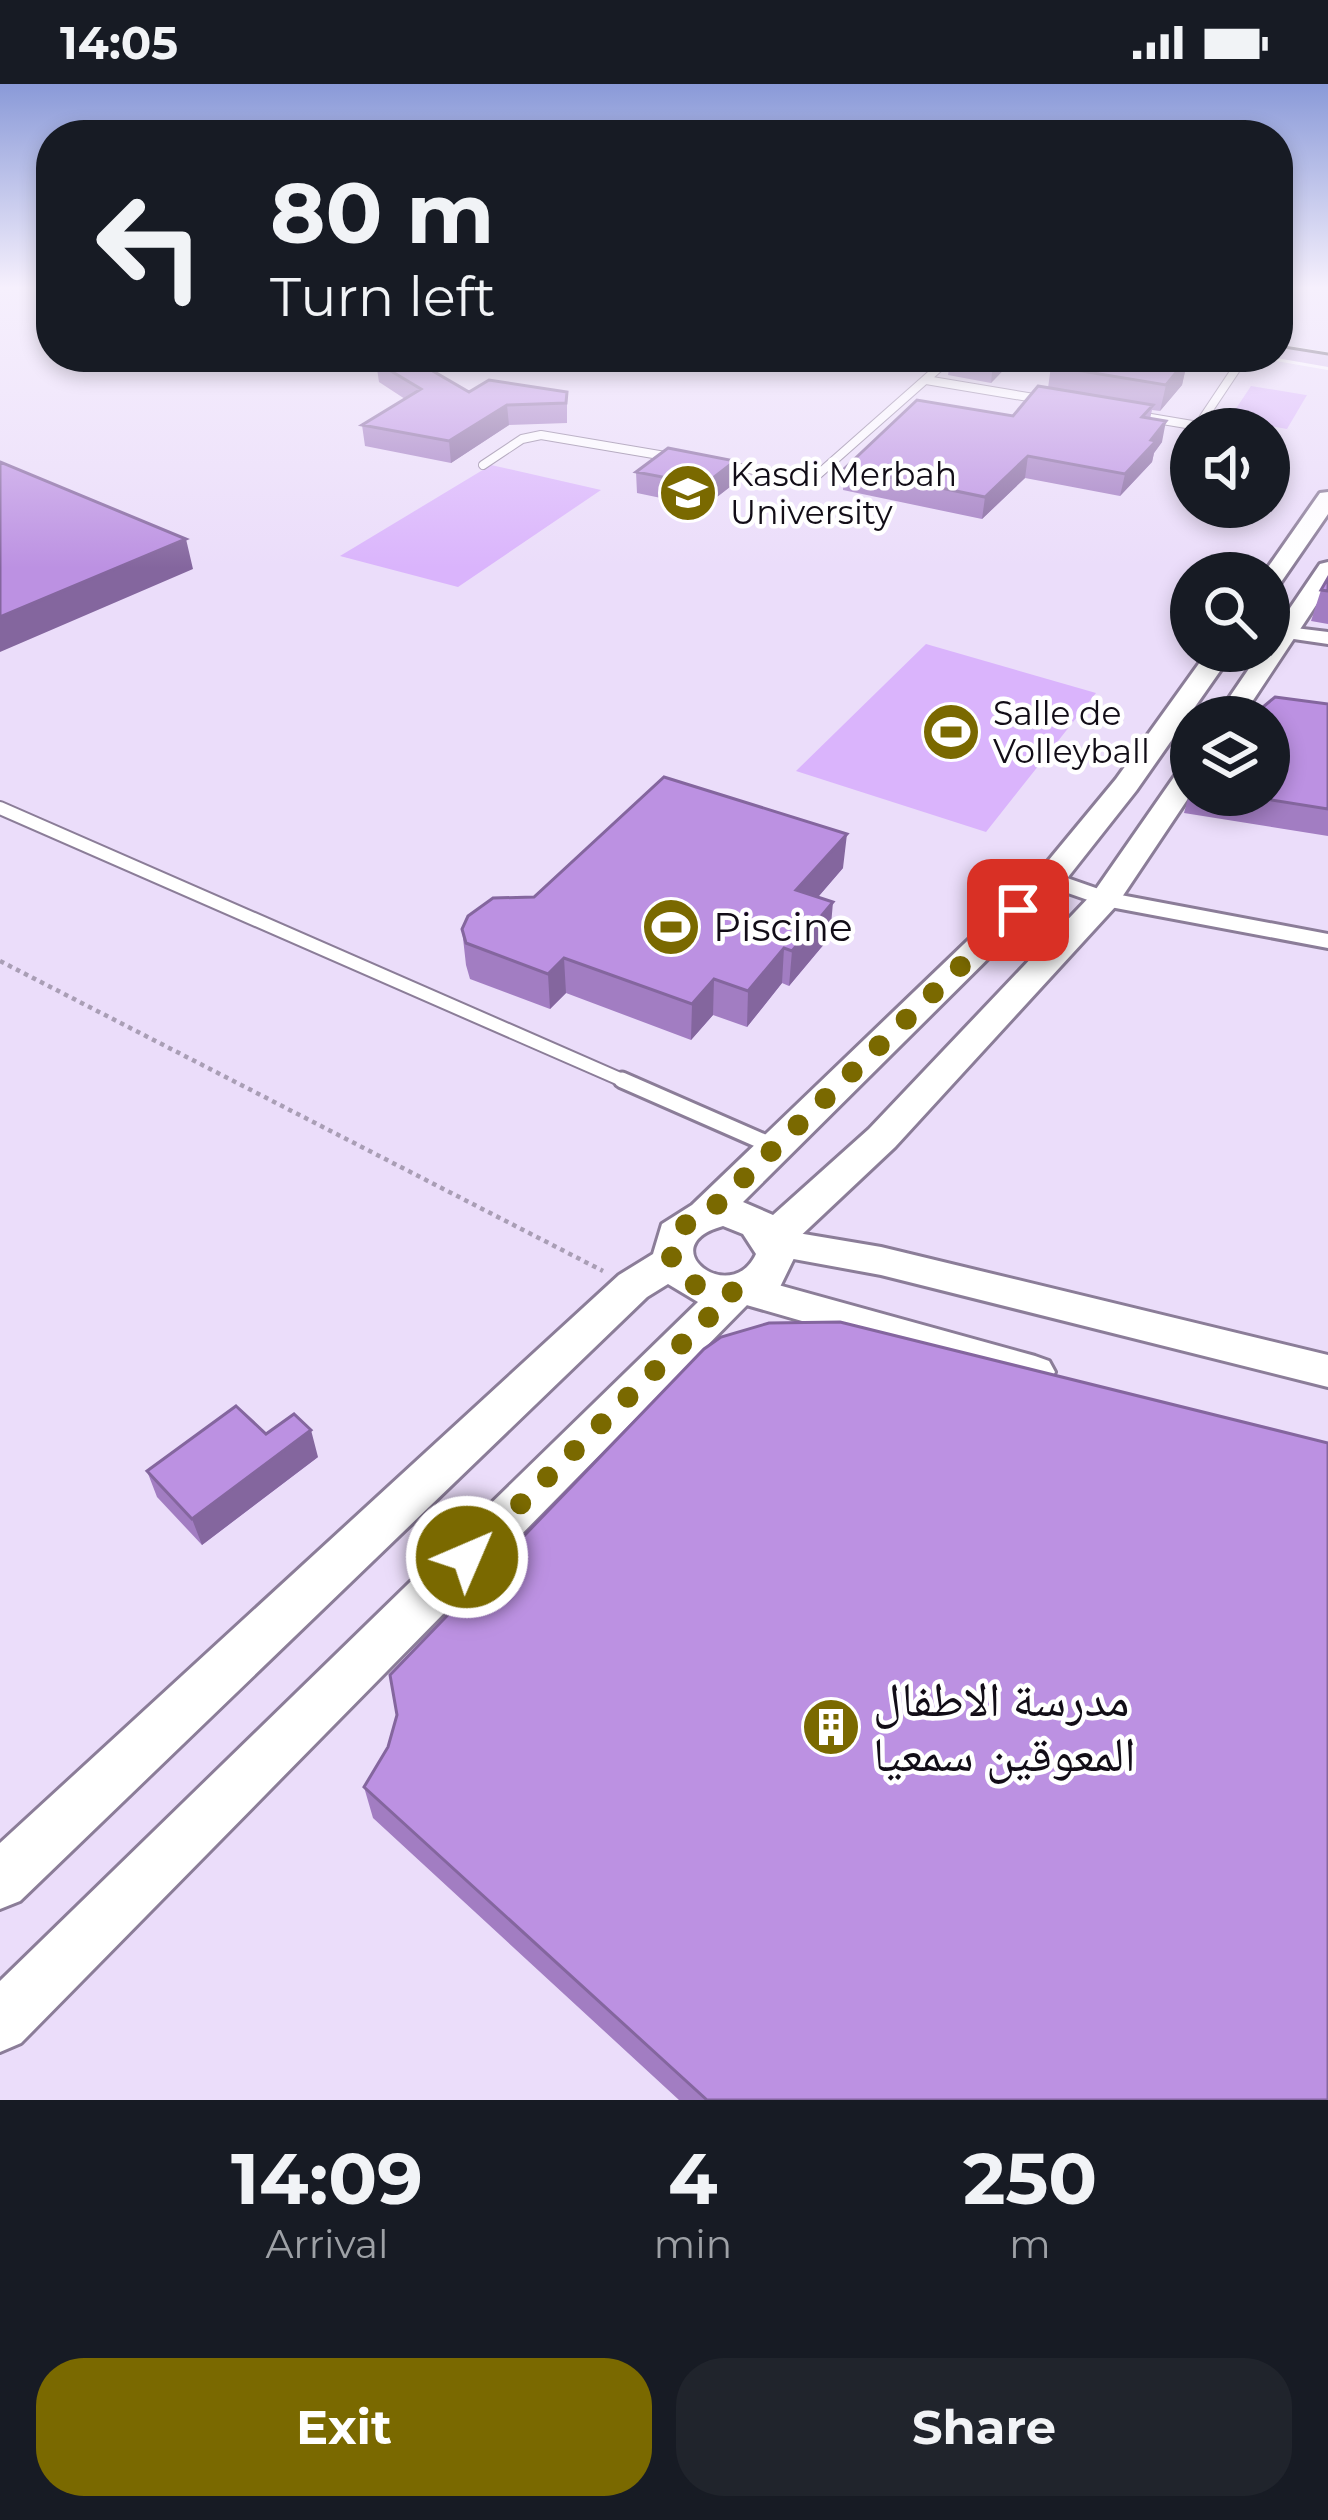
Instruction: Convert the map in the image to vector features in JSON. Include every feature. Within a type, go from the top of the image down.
[{"type":"main road","points":[[1290,553],[1328,498]]},
{"type":"main road","points":[[1290,628],[1328,569]]},
{"type":"main road","points":[[0,1881],[652,1274],[681,1227],[707,1214],[1049,879],[1126,784],[1207,672]]},
{"type":"main road","points":[[773,1241],[882,1138],[1105,899],[1170,804]]},
{"type":"main road","points":[[0,2022],[738,1291],[756,1284],[773,1265],[773,1241],[752,1220],[707,1214]]},
{"type":"main road","points":[[652,1274],[738,1291]]},
{"type":"street","points":[[1290,633],[1328,638]]},
{"type":"street","points":[[1049,879],[1105,899],[1328,941]]},
{"type":"street","points":[[773,1241],[881,1262],[1328,1371]]},
{"type":"street","points":[[738,1291],[1080,1384]]},
{"type":"lane","points":[[926,380],[1062,403]]},
{"type":"lane","points":[[704,463],[814,478],[926,380]]},
{"type":"lane","points":[[1210,408],[1229,380]]},
{"type":"lane","points":[[1130,414],[1170,421]]},
{"type":"lane","points":[[483,465],[522,439],[541,435],[682,459]]},
{"type":"lane","points":[[0,808],[775,1147]]},
{"type":"path","points":[[0,961],[652,1274]]},
{"type":"shaded area","points":[[1251,386],[1307,395],[1290,424],[1290,408],[1236,408]]},
{"type":"shaded area","points":[[491,465],[601,490],[458,587],[340,556]]},
{"type":"shaded area","name":"Salle de Volleyball","points":[[926,644],[1096,693],[986,832],[796,771]]},
{"type":"building","points":[[406,380],[448,380],[469,392],[490,380],[567,392],[566,403],[507,405],[449,441],[362,425],[421,389]]},
{"type":"building","points":[[1038,386],[1153,405],[1142,417],[1166,421],[1151,440],[1156,441],[1125,474],[1028,456],[985,497],[845,468],[917,400],[1013,416]]},
{"type":"building","points":[[668,448],[735,461],[704,485],[636,472]]},
{"type":"building","points":[[0,462],[186,539],[0,617]]},
{"type":"building","points":[[1290,699],[1328,704],[1328,809],[1290,803]]},
{"type":"building","name":"Piscine","points":[[664,777],[847,834],[796,890],[833,902],[792,951],[784,948],[748,991],[714,979],[692,1004],[564,958],[548,974],[466,943],[462,929],[468,916],[493,898],[534,897]]},
{"type":"building","name":"مدرسة الاطفال المعوقين سمعيا","points":[[840,1322],[1328,1443],[1328,2100],[707,2100],[364,1787],[388,1747],[397,1715],[390,1675],[704,1349],[721,1337],[769,1323]]},
{"type":"building","points":[[236,1406],[266,1434],[294,1414],[311,1430],[192,1519],[147,1471]]},
{"type":"place","name":"Kasdi Merbah University","points":[[688,493]]},
{"type":"place","name":"Salle de Volleyball","points":[[951,732]]},
{"type":"place","name":"Piscine","points":[[671,927]]},
{"type":"place","name":"مدرسة الاطفال المعوقين سمعيا","points":[[831,1727]]},
{"type":"route","points":[[467,1557],[734,1292],[703,1288],[679,1274],[670,1250],[681,1227],[707,1214],[1018,910]]}]
